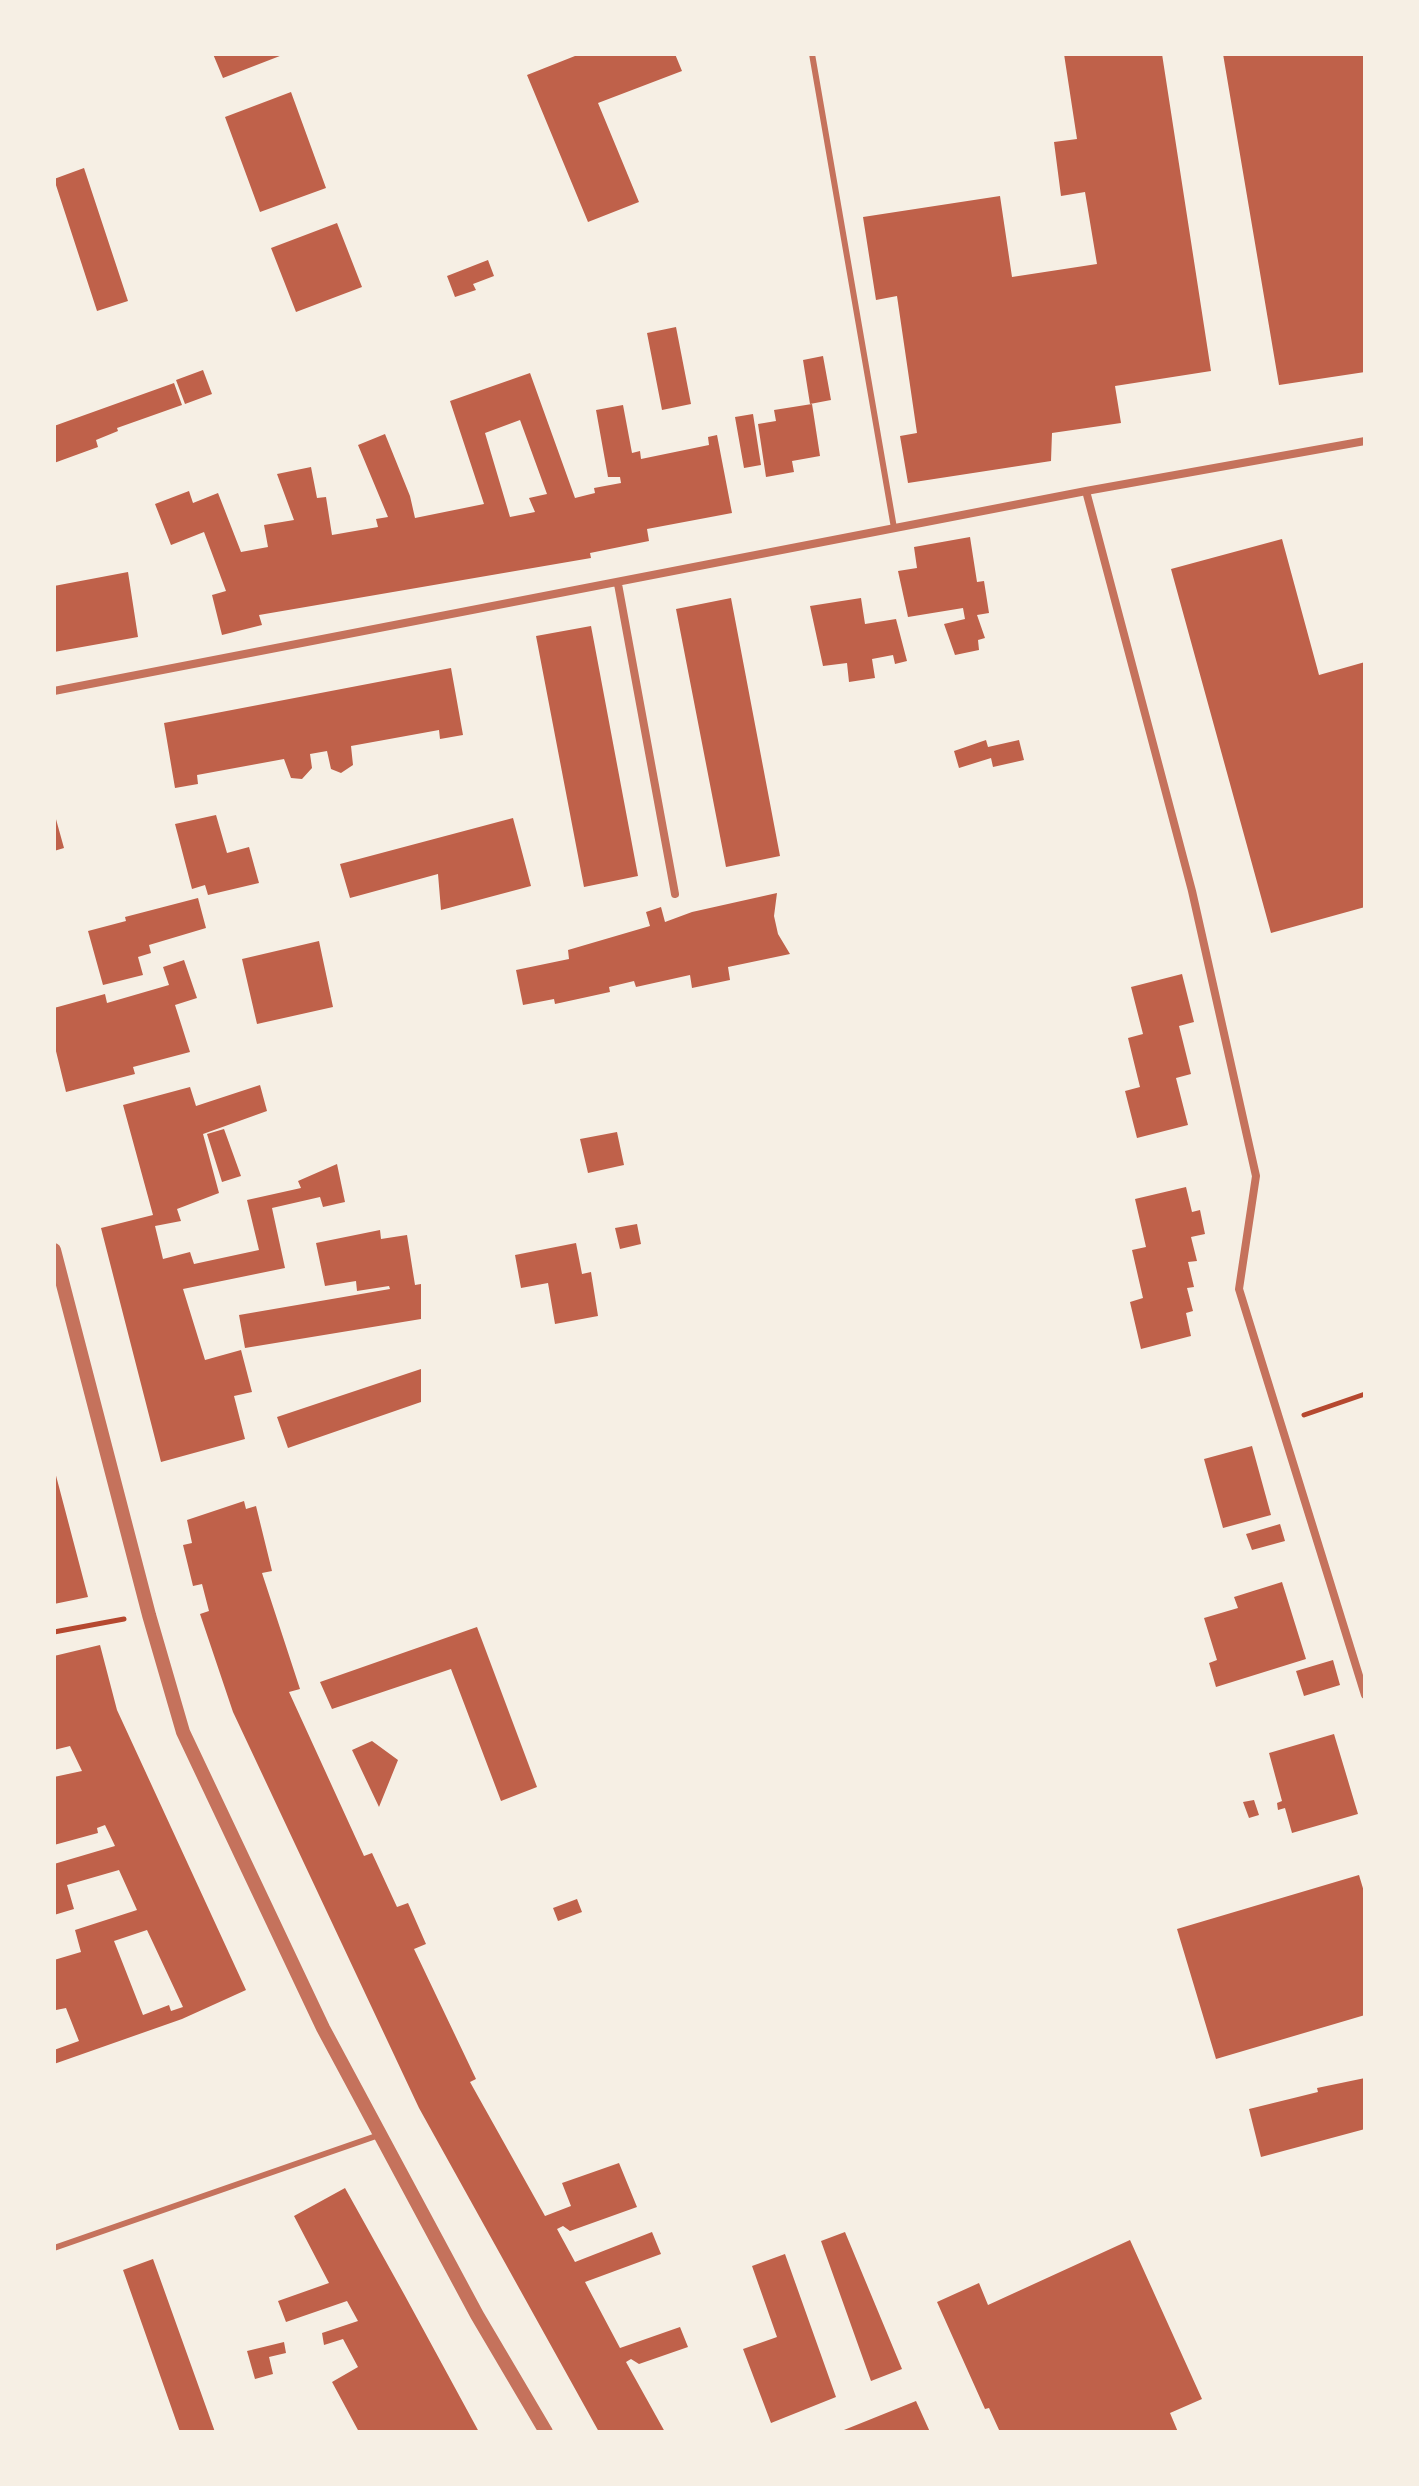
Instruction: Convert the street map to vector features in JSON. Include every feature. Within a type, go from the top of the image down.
[{"type":"street","points":[[54,691],[1086,491],[1365,441]]},
{"type":"street","points":[[1086,491],[1192,891],[1256,1176],[1239,1289],[1365,1695]]},
{"type":"street","points":[[618,584],[675,894]]},
{"type":"street","points":[[54,1250],[149,1615],[183,1732],[323,2028],[477,2315],[546,2432]]},
{"type":"lane","points":[[812,54],[894,528]]},
{"type":"lane","points":[[54,2248],[381,2135]]},
{"type":"path","points":[[1280,1423],[1365,1394]]},
{"type":"path","points":[[54,1632],[149,1615]]},
{"type":"building","points":[[213,54],[285,54],[223,78]]},
{"type":"building","points":[[580,54],[675,54],[682,71],[598,103],[639,202],[588,222],[527,75]]},
{"type":"building","points":[[1064,54],[1162,54],[1211,371],[1115,386],[1121,423],[1052,433],[1051,461],[908,483],[900,436],[917,433],[897,296],[876,300],[863,217],[1000,196],[1012,277],[1097,264],[1085,192],[1061,196],[1054,142],[1077,139]]},
{"type":"building","points":[[1223,54],[1365,54],[1365,372],[1279,385]]},
{"type":"building","points":[[291,92],[326,188],[260,212],[225,117]]},
{"type":"building","points":[[84,168],[128,301],[97,311],[54,179]]},
{"type":"building","points":[[337,223],[362,287],[296,312],[271,248]]},
{"type":"building","points":[[488,260],[494,276],[473,284],[476,290],[455,297],[447,276]]},
{"type":"building","points":[[676,327],[691,404],[662,410],[647,333]]},
{"type":"building","points":[[823,356],[831,400],[810,404],[803,360]]},
{"type":"building","points":[[203,370],[212,394],[185,404],[176,380]]},
{"type":"building","points":[[530,373],[575,498],[595,493],[594,488],[621,483],[620,477],[608,477],[596,410],[623,405],[632,453],[640,451],[641,459],[709,445],[708,437],[717,435],[732,513],[647,529],[649,541],[590,553],[591,558],[259,615],[262,625],[222,635],[212,595],[226,591],[204,532],[171,545],[155,504],[189,491],[193,503],[218,493],[241,552],[268,547],[264,525],[294,520],[277,474],[311,467],[317,498],[326,497],[332,535],[378,527],[376,519],[388,517],[358,445],[385,434],[410,496],[415,518],[484,504],[450,401]],"holes":[[[520,420],[547,494],[529,498],[535,512],[510,517],[485,433]]]},
{"type":"building","points":[[174,383],[182,405],[117,428],[118,431],[96,440],[98,447],[54,463],[54,426]]},
{"type":"building","points":[[812,404],[820,456],[792,461],[794,472],[766,477],[758,424],[776,421],[774,410]]},
{"type":"building","points":[[753,414],[761,465],[744,468],[735,417]]},
{"type":"building","points":[[970,537],[977,582],[984,581],[989,613],[977,615],[985,638],[978,640],[979,650],[955,655],[944,624],[965,619],[963,608],[908,617],[898,571],[917,568],[914,547]]},
{"type":"building","points":[[1282,539],[1319,675],[1365,662],[1365,907],[1271,933],[1171,569]]},
{"type":"building","points":[[128,572],[138,637],[54,652],[54,586]]},
{"type":"building","points":[[731,598],[780,856],[726,867],[676,609]]},
{"type":"building","points":[[861,598],[865,624],[896,619],[907,661],[895,664],[893,655],[872,659],[875,678],[849,682],[847,663],[823,666],[810,606]]},
{"type":"building","points":[[591,626],[638,876],[584,887],[536,636]]},
{"type":"building","points":[[451,668],[463,735],[440,739],[439,730],[351,746],[353,765],[341,773],[331,769],[327,751],[310,754],[312,768],[302,779],[291,778],[284,759],[197,775],[198,784],[175,788],[164,723]]},
{"type":"building","points":[[986,740],[988,747],[1019,740],[1024,760],[993,767],[991,758],[959,768],[954,751]]},
{"type":"building","points":[[54,812],[64,848],[54,851]]},
{"type":"building","points":[[216,815],[227,853],[249,847],[259,883],[208,895],[205,885],[192,889],[175,824]]},
{"type":"building","points":[[513,818],[531,886],[441,910],[438,874],[350,898],[340,864]]},
{"type":"building","points":[[777,893],[774,916],[778,934],[790,954],[728,967],[730,980],[692,988],[690,975],[636,987],[634,981],[609,987],[610,992],[555,1004],[554,999],[523,1005],[516,970],[569,959],[568,950],[650,926],[646,912],[661,907],[665,922],[692,912]]},
{"type":"building","points":[[198,898],[206,928],[149,945],[151,953],[138,957],[143,975],[103,985],[88,931],[126,921],[125,917]]},
{"type":"building","points":[[319,941],[333,1007],[257,1024],[242,959]]},
{"type":"building","points":[[184,960],[197,998],[175,1005],[190,1052],[133,1067],[135,1074],[66,1092],[54,1043],[54,1008],[105,994],[107,1003],[169,985],[163,967]]},
{"type":"building","points":[[1182,974],[1194,1022],[1179,1026],[1191,1074],[1176,1078],[1188,1125],[1137,1138],[1125,1091],[1140,1087],[1128,1038],[1143,1034],[1131,987]]},
{"type":"building","points":[[260,1085],[267,1111],[203,1134],[219,1193],[177,1209],[181,1221],[155,1226],[163,1259],[190,1252],[194,1264],[259,1250],[247,1200],[301,1188],[298,1181],[337,1164],[345,1202],[323,1207],[320,1197],[272,1208],[285,1268],[183,1289],[205,1360],[241,1350],[252,1392],[234,1396],[245,1439],[161,1462],[101,1228],[153,1215],[123,1105],[190,1087],[196,1106]]},
{"type":"building","points":[[224,1129],[241,1176],[222,1182],[207,1134]]},
{"type":"building","points":[[617,1132],[624,1165],[588,1173],[580,1139]]},
{"type":"building","points":[[1186,1187],[1192,1212],[1200,1210],[1205,1234],[1191,1237],[1197,1261],[1188,1262],[1194,1287],[1187,1288],[1193,1311],[1186,1313],[1191,1336],[1141,1349],[1130,1302],[1143,1298],[1132,1250],[1146,1247],[1135,1199]]},
{"type":"building","points":[[637,1224],[641,1244],[620,1249],[615,1228]]},
{"type":"building","points":[[380,1230],[381,1239],[407,1235],[415,1285],[421,1284],[421,1319],[245,1348],[239,1315],[390,1289],[389,1286],[357,1291],[356,1281],[325,1286],[316,1243]]},
{"type":"building","points":[[576,1243],[582,1274],[591,1272],[598,1316],[555,1324],[548,1283],[521,1288],[515,1255]]},
{"type":"building","points":[[421,1369],[421,1402],[288,1448],[277,1417]]},
{"type":"building","points":[[1252,1446],[1271,1515],[1223,1528],[1204,1459]]},
{"type":"building","points":[[54,1468],[88,1597],[54,1604]]},
{"type":"building","points":[[244,1501],[246,1509],[256,1506],[272,1571],[262,1573],[300,1689],[289,1692],[364,1856],[372,1853],[397,1907],[408,1903],[426,1944],[414,1949],[476,2079],[470,2082],[545,2216],[571,2206],[562,2183],[619,2163],[637,2207],[570,2231],[563,2226],[557,2229],[575,2262],[652,2232],[661,2254],[585,2282],[620,2348],[680,2327],[688,2347],[639,2364],[631,2359],[626,2362],[665,2432],[599,2432],[419,2108],[233,1712],[200,1614],[209,1611],[202,1584],[193,1586],[183,1545],[192,1543],[187,1520]]},
{"type":"building","points":[[1280,1524],[1285,1541],[1252,1550],[1246,1534]]},
{"type":"building","points":[[1282,1582],[1306,1659],[1216,1687],[1209,1663],[1217,1660],[1204,1618],[1238,1608],[1234,1597]]},
{"type":"building","points":[[477,1627],[537,1787],[501,1801],[451,1669],[332,1709],[320,1682]]},
{"type":"building","points":[[100,1645],[117,1710],[246,1990],[182,2019],[54,2064],[54,2050],[79,2041],[66,2008],[56,2010],[54,2006],[54,1960],[81,1952],[75,1930],[137,1910],[119,1870],[67,1885],[74,1909],[54,1915],[54,1864],[115,1846],[105,1825],[97,1828],[98,1833],[54,1845],[54,1777],[82,1771],[70,1746],[54,1750],[54,1656]],"holes":[[[147,1930],[183,2007],[171,2011],[169,2005],[143,2015],[114,1941]]]},
{"type":"building","points":[[1333,1660],[1340,1685],[1304,1696],[1296,1671]]},
{"type":"building","points":[[1334,1734],[1358,1814],[1292,1833],[1285,1808],[1278,1810],[1277,1803],[1282,1801],[1269,1753]]},
{"type":"building","points":[[372,1741],[398,1760],[379,1807],[352,1750]]},
{"type":"building","points":[[1254,1800],[1259,1815],[1249,1818],[1243,1802]]},
{"type":"building","points":[[1359,1875],[1365,1895],[1365,2015],[1216,2059],[1177,1929]]},
{"type":"building","points":[[577,1899],[582,1912],[558,1921],[553,1908]]},
{"type":"building","points":[[1365,2078],[1365,2129],[1261,2157],[1249,2109],[1318,2092],[1317,2088]]},
{"type":"building","points":[[345,2188],[479,2432],[359,2432],[332,2382],[358,2367],[343,2339],[324,2345],[322,2333],[358,2321],[347,2301],[286,2322],[278,2301],[329,2283],[294,2216]]},
{"type":"building","points":[[845,2232],[902,2369],[871,2381],[821,2241]]},
{"type":"building","points":[[1130,2240],[1202,2399],[1170,2413],[1178,2432],[1000,2432],[989,2408],[985,2409],[937,2302],[979,2283],[988,2305]]},
{"type":"building","points":[[785,2254],[836,2397],[771,2423],[743,2349],[777,2337],[752,2266]]},
{"type":"building","points":[[153,2259],[215,2432],[180,2432],[123,2270]]},
{"type":"building","points":[[284,2342],[286,2353],[269,2357],[273,2374],[255,2379],[247,2351]]},
{"type":"building","points":[[916,2401],[930,2432],[839,2432]]}]
